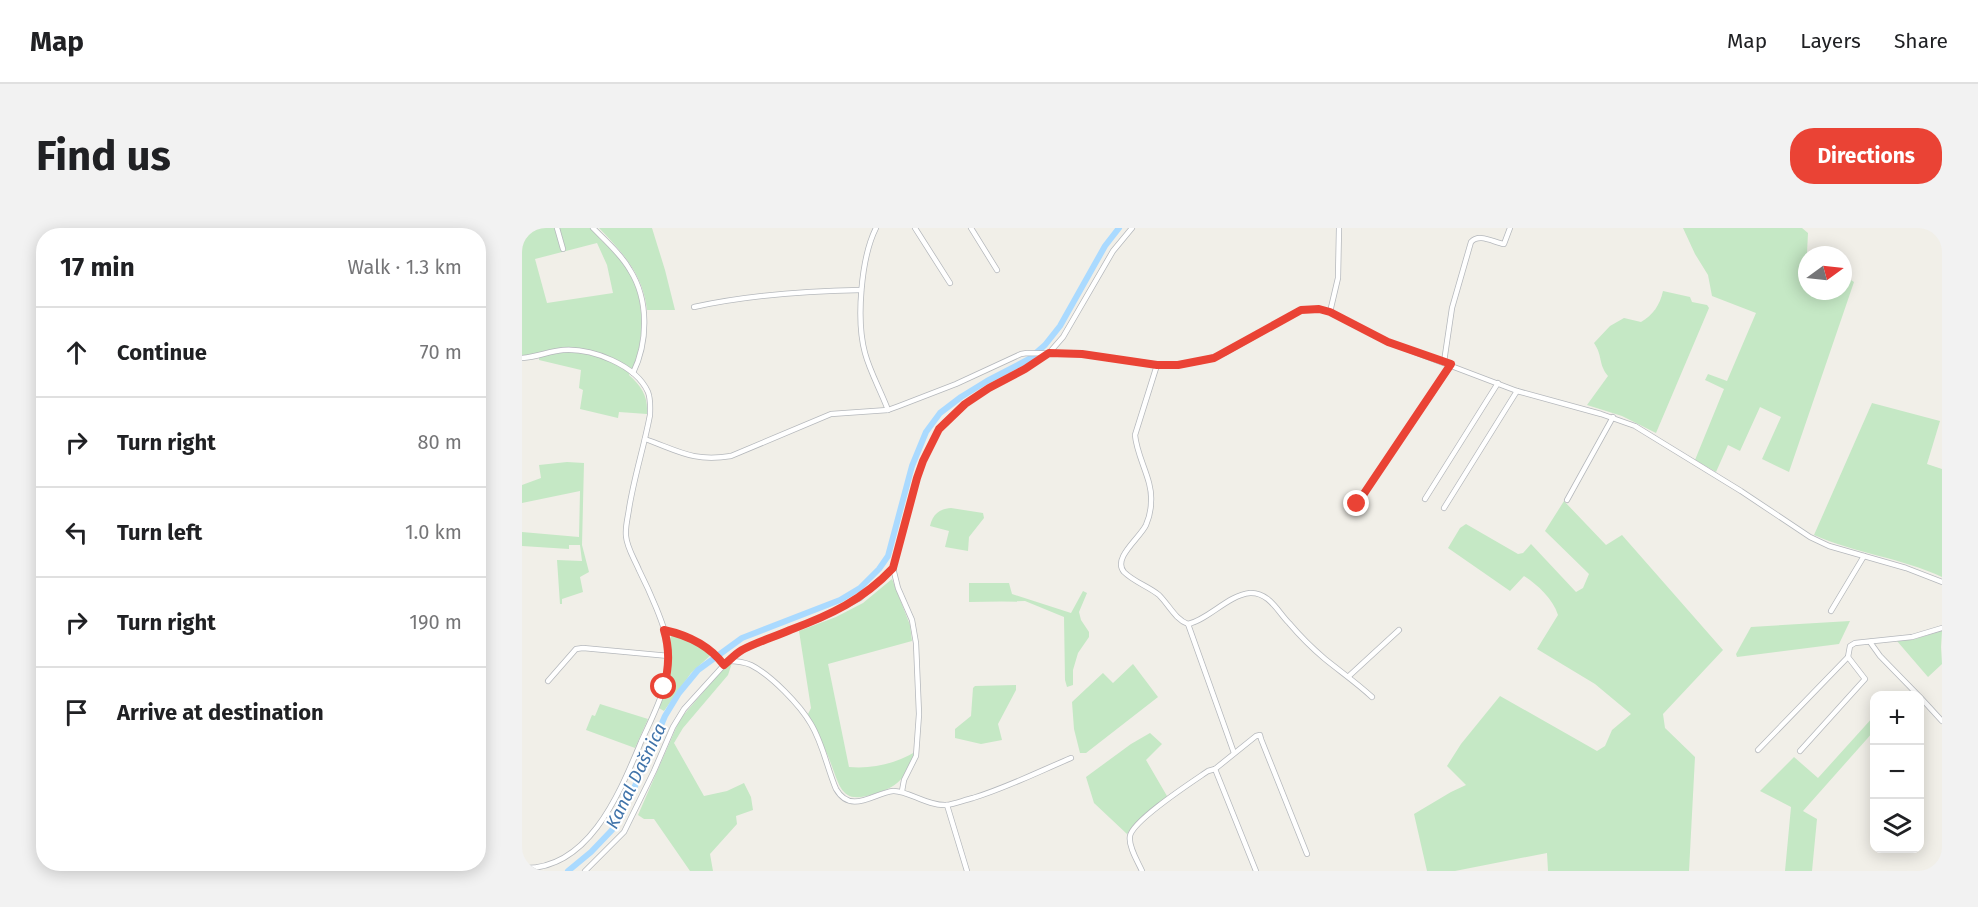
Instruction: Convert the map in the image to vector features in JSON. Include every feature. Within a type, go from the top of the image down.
[{"type":"street","points":[[557,228],[562,249]]},
{"type":"street","points":[[593,228],[630,268],[640,293],[644,320],[643,339],[639,362],[633,373]]},
{"type":"street","points":[[876,228],[865,255],[861,317],[864,352],[888,410]]},
{"type":"street","points":[[915,228],[950,283]]},
{"type":"street","points":[[970,228],[997,270]]},
{"type":"street","points":[[902,791],[904,780],[916,756],[919,714],[916,643],[912,620],[898,588],[893,568],[926,453],[939,429],[965,404],[1025,369],[1047,353],[1063,337],[1113,251],[1131,228]]},
{"type":"street","points":[[1330,312],[1338,278],[1339,228]]},
{"type":"street","points":[[1444,362],[1452,308],[1471,242],[1478,237],[1504,244],[1510,228]]},
{"type":"street","points":[[694,307],[754,297],[826,290],[861,290]]},
{"type":"street","points":[[645,439],[699,459],[731,456],[831,414],[888,410],[956,384],[1021,354],[1082,354],[1157,365],[1178,365],[1214,358],[1301,310],[1319,309],[1330,312],[1388,342],[1451,364],[1517,391],[1613,417],[1635,426],[1809,537],[1829,546],[1906,568],[1942,582]]},
{"type":"street","points":[[522,358],[537,357],[562,350],[581,351],[610,361],[633,373],[648,393],[651,404],[631,496],[626,534],[628,548],[664,630],[669,656],[668,672],[660,698],[626,777],[601,823],[587,840],[552,866],[522,868]]},
{"type":"street","points":[[1357,504],[1451,364]]},
{"type":"street","points":[[1157,365],[1135,435],[1136,445],[1150,486],[1152,499],[1150,512],[1146,525],[1124,554],[1120,565],[1122,570],[1158,595],[1182,622],[1188,624],[1194,623],[1244,595],[1251,593],[1259,595],[1275,606],[1312,647],[1372,697]]},
{"type":"street","points":[[1425,499],[1498,383]]},
{"type":"street","points":[[1444,508],[1517,391]]},
{"type":"street","points":[[1567,500],[1613,417]]},
{"type":"street","points":[[1831,611],[1864,556]]},
{"type":"street","points":[[585,871],[624,832],[673,727],[684,710],[725,662],[754,644],[819,619],[860,598],[893,568]]},
{"type":"street","points":[[1188,624],[1234,753]]},
{"type":"street","points":[[1758,750],[1848,657],[1850,646],[1855,643],[1912,637],[1942,628]]},
{"type":"street","points":[[664,630],[677,633],[712,651],[725,662],[739,661],[752,665],[774,682],[811,723],[839,795],[846,800],[865,801],[891,791],[902,791],[927,802],[947,805],[992,792],[1071,758]]},
{"type":"street","points":[[1348,676],[1399,630]]},
{"type":"street","points":[[1870,642],[1880,656],[1914,691]]},
{"type":"street","points":[[548,681],[576,649],[669,656]]},
{"type":"street","points":[[1800,751],[1865,679],[1848,657]]},
{"type":"street","points":[[1924,701],[1942,721]]},
{"type":"street","points":[[1142,871],[1129,840],[1134,828],[1149,813],[1208,771],[1215,769],[1260,735],[1307,854]]},
{"type":"street","points":[[1215,769],[1256,871]]},
{"type":"street","points":[[947,805],[967,871]]},
{"type":"green space","points":[[522,228],[597,228],[599,238],[625,266],[639,298],[640,344],[629,375],[643,392],[647,414],[619,412],[618,418],[580,409],[583,390],[579,388],[581,370],[539,360],[539,355],[522,355]],"holes":[[[597,243],[607,265],[613,293],[547,303],[535,259]]]},
{"type":"green space","points":[[599,228],[652,228],[675,310],[647,310],[645,297],[636,275],[624,255]]},
{"type":"green space","points":[[1683,228],[1802,228],[1808,233],[1807,246],[1798,246],[1798,300],[1848,300],[1789,472],[1762,459],[1781,417],[1760,407],[1740,451],[1728,445],[1716,472],[1695,460],[1724,389],[1705,380],[1708,374],[1727,381],[1756,313],[1712,296],[1708,275]]},
{"type":"green space","points":[[1663,291],[1690,297],[1692,302],[1707,305],[1709,308],[1656,433],[1622,416],[1587,405],[1608,376],[1594,343],[1610,326],[1624,318],[1641,322],[1645,319],[1655,309]]},
{"type":"green space","points":[[1872,403],[1940,421],[1927,464],[1942,469],[1942,577],[1814,535]]},
{"type":"green space","points":[[584,463],[582,545],[589,572],[580,577],[583,592],[562,599],[562,604],[560,604],[557,560],[582,561],[580,545],[569,545],[569,549],[522,546],[522,532],[579,537],[580,491],[522,503],[522,485],[541,478],[539,465]]},
{"type":"green space","points":[[1564,501],[1606,545],[1622,535],[1723,650],[1663,714],[1665,728],[1695,757],[1689,871],[1548,871],[1547,853],[1455,871],[1427,871],[1414,814],[1466,785],[1447,766],[1461,744],[1500,696],[1597,751],[1605,746],[1612,730],[1631,714],[1595,684],[1537,649],[1558,615],[1553,603],[1540,588],[1524,576],[1510,591],[1448,548],[1460,528],[1466,524],[1518,554],[1523,553],[1531,544],[1576,592],[1583,588],[1589,574],[1545,531]]},
{"type":"green space","points":[[951,508],[983,513],[984,518],[969,537],[968,551],[945,547],[949,531],[930,526],[937,513]]},
{"type":"green space","points":[[892,579],[910,625],[912,641],[828,664],[849,767],[883,765],[915,752],[908,770],[896,784],[870,795],[851,796],[840,787],[808,714],[811,708],[799,631],[836,617],[863,603]]},
{"type":"green space","points":[[969,583],[1009,583],[1012,594],[1071,613],[1083,591],[1087,593],[1079,612],[1089,632],[1089,637],[1078,653],[1073,670],[1073,685],[1067,687],[1065,680],[1064,617],[1025,601],[969,602]]},
{"type":"green space","points":[[1850,621],[1839,644],[1737,657],[1736,654],[1751,627]]},
{"type":"green space","points":[[1942,631],[1942,664],[1928,677],[1897,641],[1915,639]]},
{"type":"green space","points":[[675,635],[697,644],[712,654],[691,673],[664,711],[659,708],[671,671],[670,639]]},
{"type":"green space","points":[[732,663],[728,675],[683,728],[674,743],[704,796],[727,791],[744,783],[751,797],[753,810],[736,816],[737,824],[710,854],[713,871],[690,871],[654,819],[644,819],[638,815],[680,719],[725,667]]},
{"type":"green space","points":[[1133,664],[1158,697],[1086,753],[1080,753],[1074,729],[1072,702],[1103,673],[1113,683]]},
{"type":"green space","points":[[1016,685],[1016,690],[998,724],[1002,740],[981,744],[955,738],[955,729],[971,716],[975,686]]},
{"type":"green space","points":[[600,704],[648,719],[635,748],[586,730],[592,715],[595,716]]},
{"type":"green space","points":[[1870,720],[1870,736],[1803,811],[1817,819],[1812,871],[1785,871],[1791,807],[1760,791],[1794,757],[1818,778]]},
{"type":"green space","points":[[1150,733],[1162,744],[1146,760],[1167,796],[1127,834],[1094,803],[1086,777]]},
{"type":"waterway","name":"Kanal Dašnica","points":[[568,871],[612,830],[632,793],[665,716],[679,693],[698,670],[742,638],[840,600],[860,588],[879,569],[888,556],[912,466],[926,432],[940,413],[961,397],[1029,359],[1045,345],[1060,326],[1105,246],[1119,228]]},
{"type":"route","points":[[664,687],[669,656],[664,630],[677,633],[705,646],[724,665],[740,651],[754,644],[819,619],[860,598],[884,578],[893,568],[917,478],[939,429],[965,404],[1049,353],[1082,354],[1167,366],[1202,361],[1225,353],[1276,323],[1301,310],[1310,308],[1330,312],[1388,342],[1451,364],[1357,504]]}]
